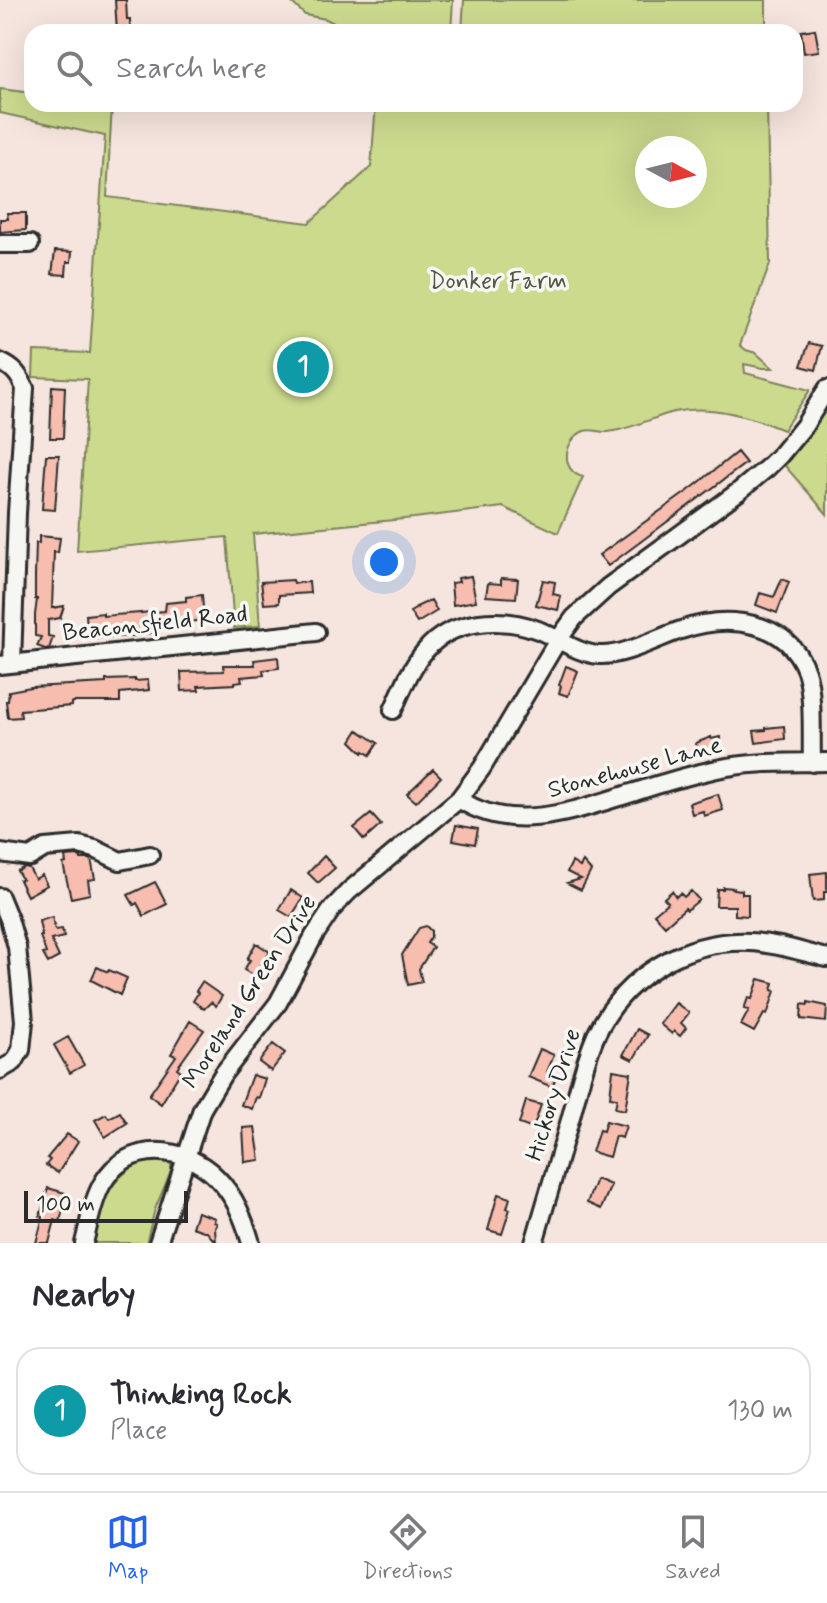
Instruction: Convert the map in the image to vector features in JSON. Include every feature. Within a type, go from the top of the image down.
[{"type":"street","points":[[0,244],[30,244]]},
{"type":"street","points":[[0,362],[12,367],[25,388],[6,664]]},
{"type":"street","name":"Moreland Green Drive","points":[[158,1243],[195,1126],[206,1102],[223,1074],[278,1003],[325,918],[349,891],[459,799],[482,768],[574,618],[608,587],[767,468],[804,426],[827,389]]},
{"type":"street","points":[[393,710],[426,649],[452,631],[477,623],[502,622],[526,626],[581,651],[601,655],[621,652],[694,625],[742,621],[763,627],[786,642],[797,655],[805,670],[810,692],[820,762]]},
{"type":"street","name":"Beaconsfield Road","points":[[6,664],[316,632]]},
{"type":"street","name":"Stonehouse Lane","points":[[459,799],[483,811],[541,818],[719,769],[749,764],[820,762]]},
{"type":"street","points":[[0,853],[30,857],[45,848],[79,845],[120,861],[150,855]]},
{"type":"street","points":[[0,897],[17,947],[24,1021],[21,1050],[14,1062],[0,1070]]},
{"type":"street","name":"Hickory Drive","points":[[534,1243],[589,1052],[606,1018],[629,988],[660,964],[694,949],[712,945],[769,944],[827,958]]},
{"type":"street","points":[[84,1243],[96,1198],[112,1171],[134,1154],[162,1152],[196,1162],[209,1170],[229,1192],[244,1220],[251,1243]]},
{"type":"green space","points":[[289,0],[453,0],[452,24],[336,24],[305,15]]},
{"type":"green space","points":[[464,0],[766,0],[766,24],[462,24]]},
{"type":"green space","name":"Donker Farm","points":[[0,89],[24,92],[24,112],[112,112],[107,197],[309,223],[371,167],[375,112],[767,112],[770,264],[740,345],[756,353],[773,368],[744,364],[745,373],[810,390],[783,430],[744,416],[702,409],[674,412],[616,431],[584,431],[569,447],[567,462],[575,474],[583,477],[558,533],[503,507],[253,534],[260,626],[234,628],[227,537],[77,551],[88,379],[33,377],[34,351],[90,353],[105,136],[0,113]]},
{"type":"green space","points":[[827,409],[827,514],[785,466]]},
{"type":"green space","points":[[148,1159],[166,1160],[171,1164],[171,1171],[155,1209],[146,1243],[93,1243],[108,1193],[123,1174]]},
{"type":"building","points":[[115,0],[126,0],[130,24],[116,24]]},
{"type":"building","points":[[815,29],[819,51],[804,53],[803,31]]},
{"type":"building","points":[[7,213],[26,213],[26,230],[0,232],[0,219],[8,219]]},
{"type":"building","points":[[55,251],[72,252],[66,275],[52,274]]},
{"type":"building","points":[[809,343],[822,346],[816,370],[801,366]]},
{"type":"building","points":[[52,386],[65,387],[63,438],[50,438]]},
{"type":"building","points":[[737,452],[746,463],[608,566],[599,555],[692,488]]},
{"type":"building","points":[[46,455],[59,455],[55,510],[42,509]]},
{"type":"building","points":[[39,536],[60,538],[58,553],[54,552],[52,608],[64,606],[60,618],[48,620],[48,636],[53,637],[49,649],[37,646],[41,637],[35,636],[36,543],[39,543]]},
{"type":"building","points":[[471,576],[476,601],[453,605],[451,583],[459,582],[458,578]]},
{"type":"building","points":[[501,578],[518,579],[516,598],[486,596],[488,583],[501,584]]},
{"type":"building","points":[[782,579],[789,582],[777,613],[756,605],[760,593],[774,597]]},
{"type":"building","points":[[293,580],[294,583],[309,582],[310,593],[279,595],[279,603],[264,604],[261,582]]},
{"type":"building","points":[[543,580],[555,582],[553,594],[561,596],[558,610],[536,605]]},
{"type":"building","points":[[202,595],[204,620],[179,623],[179,627],[133,636],[88,638],[86,615],[165,611],[166,603]]},
{"type":"building","points":[[431,600],[437,611],[417,623],[410,612]]},
{"type":"building","points":[[278,657],[279,668],[263,670],[264,675],[241,677],[242,681],[235,684],[198,686],[199,690],[182,691],[181,672],[224,671],[223,665],[255,665],[254,660]]},
{"type":"building","points":[[566,666],[578,671],[568,696],[559,693]]},
{"type":"building","points":[[148,680],[149,690],[120,693],[120,702],[72,702],[72,706],[20,710],[21,717],[8,718],[6,701],[9,691]]},
{"type":"building","points":[[784,726],[785,739],[756,743],[754,731]]},
{"type":"building","points":[[358,730],[378,743],[370,755],[363,753],[351,741]]},
{"type":"building","points":[[720,737],[722,749],[698,755],[696,743]]},
{"type":"building","points":[[433,769],[441,777],[416,802],[407,794]]},
{"type":"building","points":[[718,794],[723,810],[704,816],[703,811],[692,814],[689,803]]},
{"type":"building","points":[[371,814],[381,825],[364,840],[354,828]]},
{"type":"building","points":[[456,825],[478,829],[475,844],[453,840]]},
{"type":"building","points":[[324,856],[335,868],[318,883],[308,873]]},
{"type":"building","points":[[65,857],[91,859],[95,879],[88,880],[90,894],[71,898],[63,864],[66,863]]},
{"type":"building","points":[[572,862],[580,867],[583,862],[591,871],[581,890],[567,883],[581,879],[567,872]]},
{"type":"building","points":[[29,868],[35,879],[42,875],[47,885],[27,896],[17,871]]},
{"type":"building","points":[[827,872],[824,900],[813,901],[810,874]]},
{"type":"building","points":[[155,882],[167,904],[144,916],[128,895]]},
{"type":"building","points":[[723,887],[748,894],[748,916],[735,915],[735,906],[716,906],[717,889]]},
{"type":"building","points":[[291,890],[303,898],[291,917],[279,910]]},
{"type":"building","points":[[672,891],[676,897],[680,893],[684,897],[691,891],[699,900],[665,926],[654,914],[668,902],[664,898]]},
{"type":"building","points":[[52,917],[55,930],[62,929],[64,937],[51,940],[59,957],[48,963],[43,954],[46,953],[39,921]]},
{"type":"building","points":[[426,926],[431,931],[427,943],[433,947],[419,969],[422,982],[408,985],[402,955],[419,928]]},
{"type":"building","points":[[256,943],[270,952],[254,976],[244,970]]},
{"type":"building","points":[[97,967],[127,978],[120,995],[91,980]]},
{"type":"building","points":[[759,979],[774,983],[772,990],[775,991],[767,1015],[764,1014],[754,1032],[741,1025],[749,1010],[744,1009],[748,998],[752,999]]},
{"type":"building","points":[[202,982],[222,996],[216,1006],[211,1002],[204,1009],[193,1001]]},
{"type":"building","points":[[808,1002],[827,1006],[826,1022],[801,1019],[802,1004],[808,1005]]},
{"type":"building","points":[[676,1003],[689,1013],[681,1023],[686,1028],[680,1036],[674,1031],[672,1034],[660,1024]]},
{"type":"building","points":[[190,1021],[204,1030],[177,1068],[181,1071],[161,1104],[149,1095],[176,1056],[171,1054]]},
{"type":"building","points":[[637,1029],[648,1035],[633,1060],[623,1055]]},
{"type":"building","points":[[68,1037],[84,1065],[70,1073],[54,1045]]},
{"type":"building","points":[[273,1044],[285,1053],[271,1071],[259,1062]]},
{"type":"building","points":[[540,1049],[554,1055],[547,1072],[557,1075],[552,1087],[528,1077]]},
{"type":"building","points":[[613,1070],[631,1073],[625,1110],[615,1108],[617,1098],[610,1097]]},
{"type":"building","points":[[252,1075],[265,1079],[252,1109],[241,1105]]},
{"type":"building","points":[[526,1101],[541,1105],[533,1129],[519,1124]]},
{"type":"building","points":[[120,1112],[127,1123],[105,1137],[95,1120]]},
{"type":"building","points":[[606,1121],[626,1126],[622,1138],[615,1136],[609,1157],[592,1152],[599,1130],[603,1131]]},
{"type":"building","points":[[255,1127],[260,1160],[245,1162],[243,1128]]},
{"type":"building","points":[[67,1134],[78,1141],[58,1173],[46,1165],[50,1160],[47,1158]]},
{"type":"building","points":[[596,1179],[611,1185],[601,1209],[587,1203]]},
{"type":"building","points":[[48,1188],[65,1193],[63,1209],[60,1222],[55,1220],[49,1243],[36,1243],[43,1217],[40,1216]]},
{"type":"building","points":[[498,1194],[510,1198],[502,1234],[488,1230]]},
{"type":"building","points":[[197,1212],[215,1218],[216,1243],[207,1232],[192,1227]]},
{"type":"place","name":"Thinking Rock","points":[[303,367]]}]
